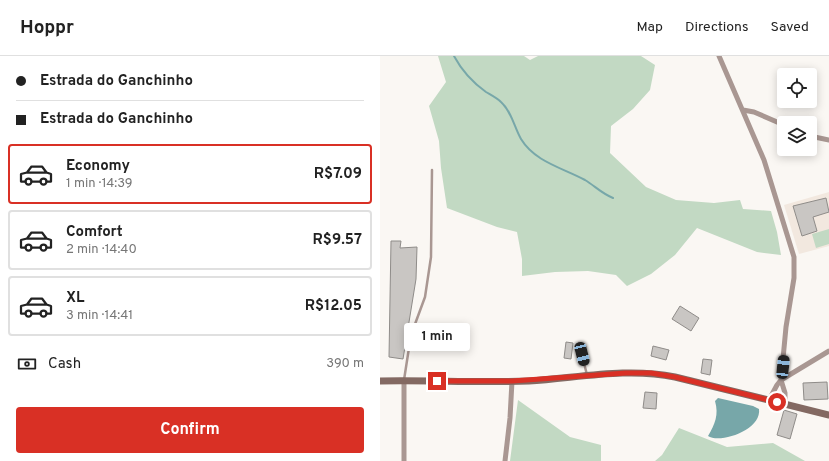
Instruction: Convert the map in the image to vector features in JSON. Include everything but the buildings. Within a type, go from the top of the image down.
[{"type":"street","points":[[719,56],[768,171],[794,257],[794,278],[786,327],[781,380],[784,388],[785,404]]},
{"type":"street","points":[[743,110],[754,112],[777,123]]},
{"type":"street","points":[[817,137],[829,140]]},
{"type":"street","points":[[769,400],[773,391],[781,380],[829,351]]},
{"type":"street","points":[[380,381],[512,381],[626,373],[651,373],[675,377],[829,415]]},
{"type":"street","points":[[404,380],[404,461]]},
{"type":"street","points":[[505,461],[510,418],[512,381]]},
{"type":"lane","points":[[404,380],[411,335],[425,297],[431,257],[432,170]]},
{"type":"lane","points":[[579,342],[587,376]]},
{"type":"shaded area","points":[[829,192],[829,246],[799,254],[784,205]]},
{"type":"green space","points":[[438,56],[524,56],[530,60],[538,56],[641,56],[655,65],[650,90],[633,109],[611,126],[610,153],[646,187],[676,200],[714,203],[740,200],[743,209],[771,211],[781,255],[757,252],[697,228],[675,255],[651,274],[627,286],[616,275],[588,271],[555,272],[522,276],[522,259],[517,232],[497,227],[447,208],[441,168],[439,141],[429,106],[446,82]]},
{"type":"green space","points":[[829,229],[829,244],[816,248],[812,234]]},
{"type":"green space","points":[[518,400],[570,437],[601,445],[601,461],[510,461]]},
{"type":"green space","points":[[679,428],[727,447],[773,443],[805,461],[655,461],[662,455]]},
{"type":"water","points":[[718,398],[753,406],[759,409],[758,417],[747,429],[730,437],[714,438],[708,436],[716,419],[717,411],[715,401]]},
{"type":"waterway","points":[[454,56],[460,67],[476,84],[498,99],[505,106],[521,139],[527,147],[550,164],[585,180],[613,198]]},
{"type":"route","points":[[437,381],[481,382],[539,380],[639,372],[675,377],[777,402]]}]
